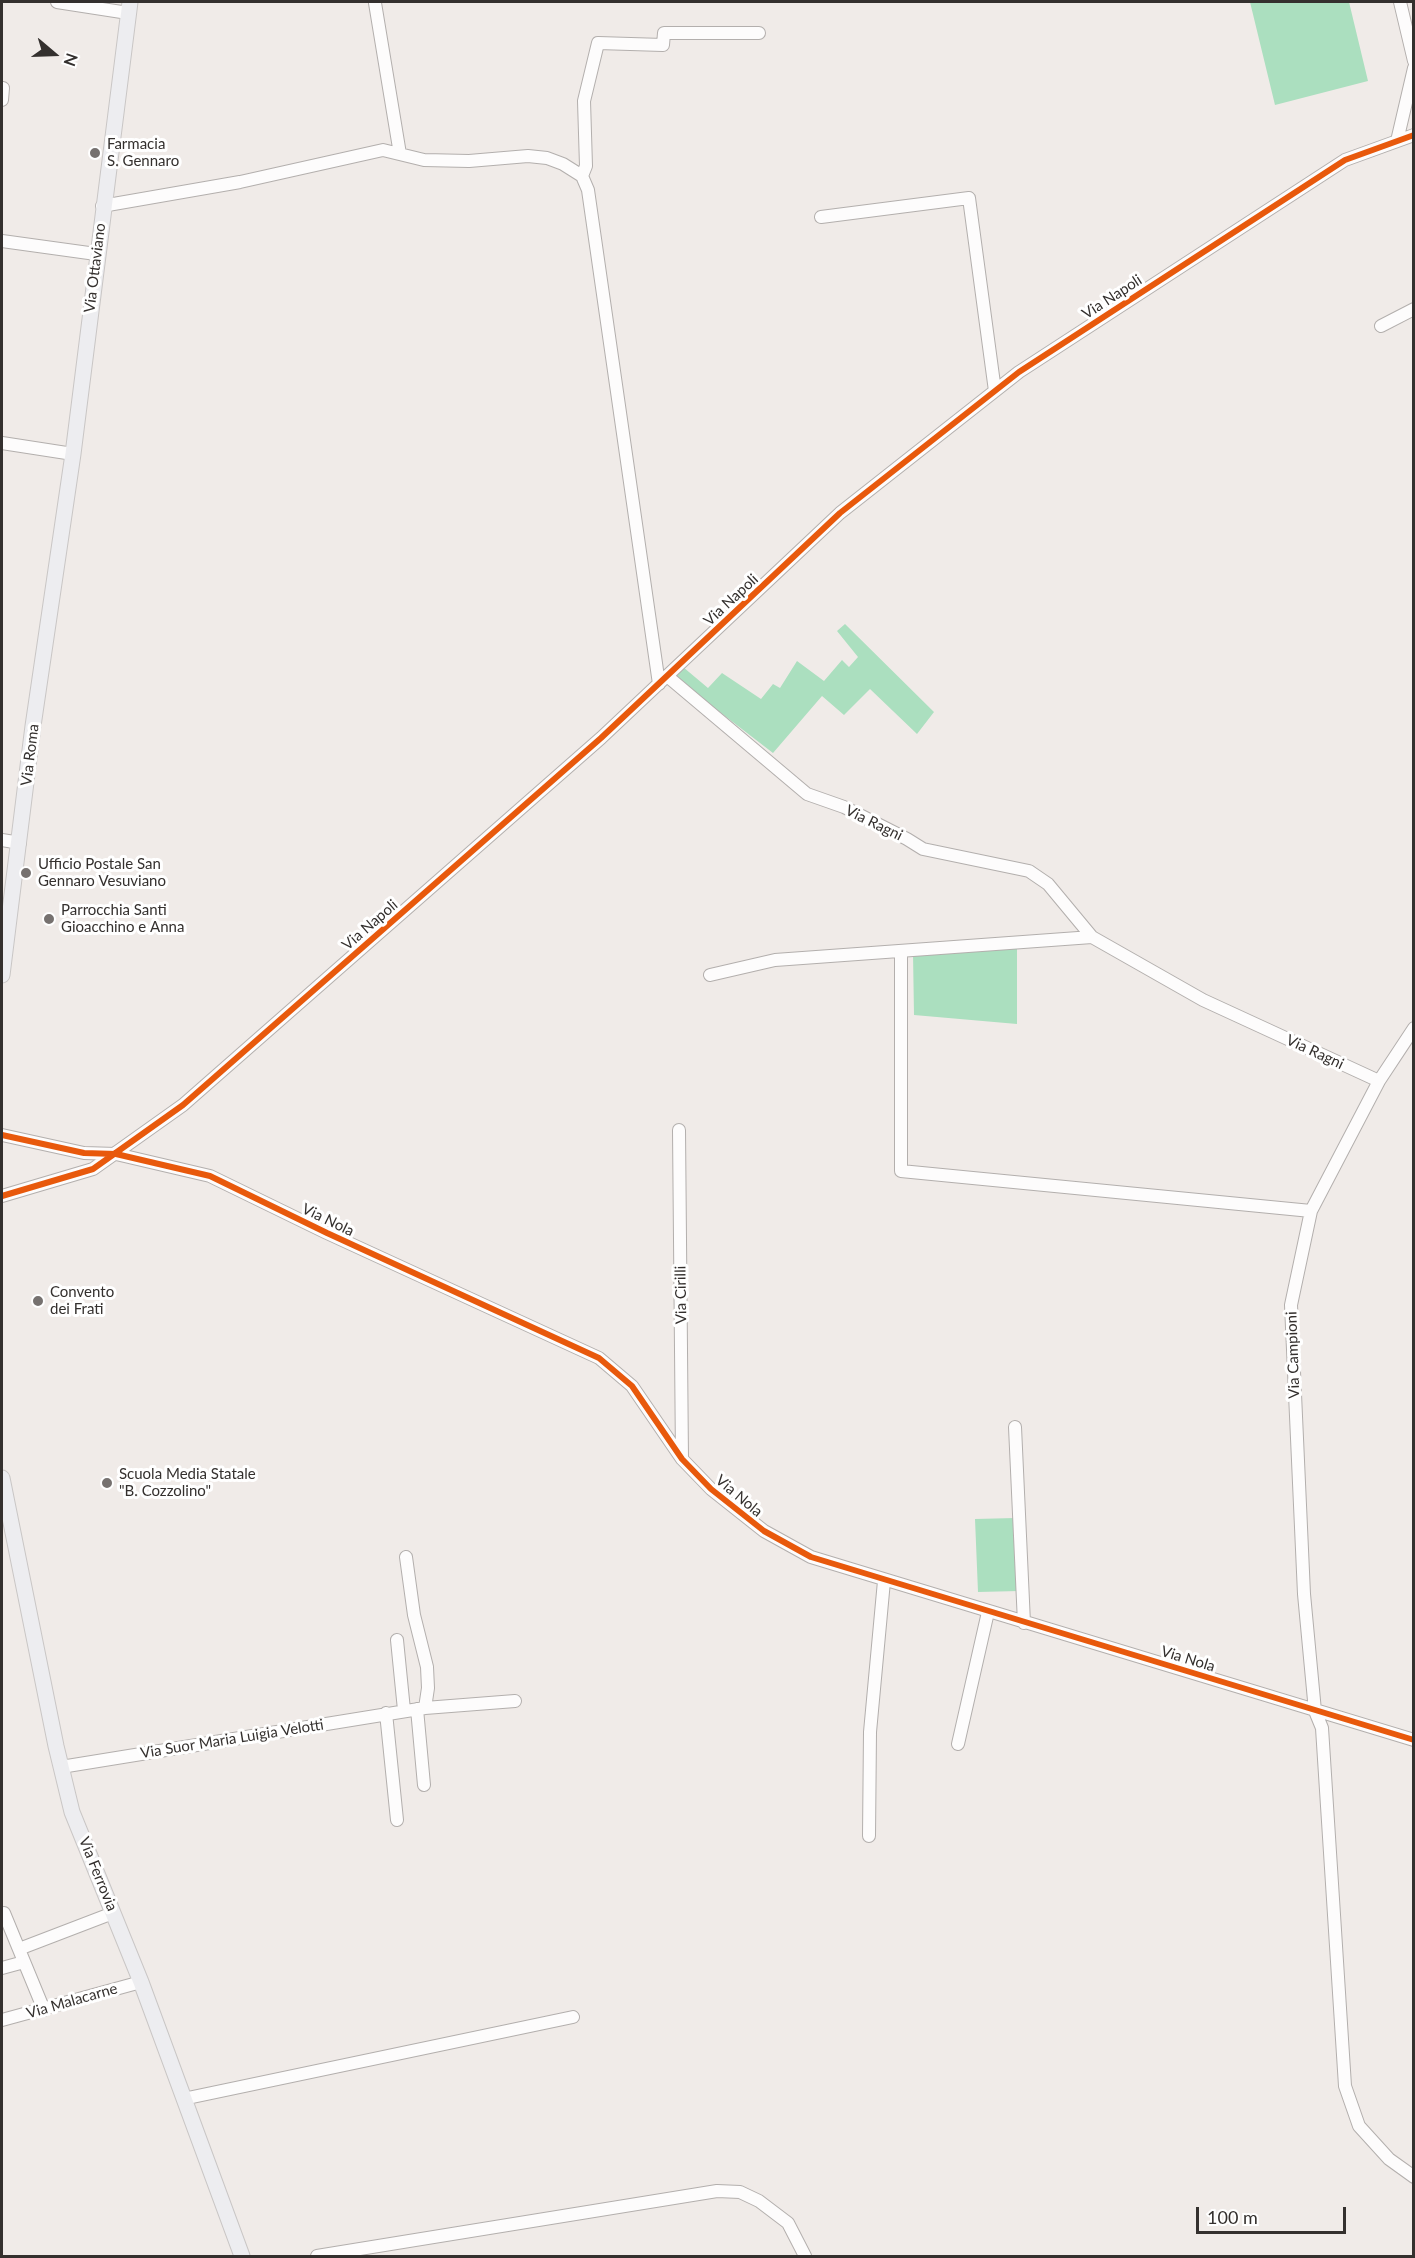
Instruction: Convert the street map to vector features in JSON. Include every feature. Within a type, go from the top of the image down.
[{"type":"main road","name":"Via Ottaviano","points":[[61,535],[129,7]]},
{"type":"main road","name":"Via Roma","points":[[2,975],[33,726],[61,535]]},
{"type":"main road","name":"Via Ferrovia","points":[[2,1478],[72,1812],[141,1982],[242,2256]]},
{"type":"street","points":[[57,2],[129,7]]},
{"type":"street","points":[[1400,2],[1413,61]]},
{"type":"street","points":[[375,3],[400,154]]},
{"type":"street","points":[[663,680],[590,201],[582,176],[586,166],[584,100],[598,43],[663,45],[664,33],[759,33]]},
{"type":"street","points":[[1397,141],[1413,68]]},
{"type":"street","name":"Via Napoli","points":[[2,1196],[93,1169],[183,1105],[601,738],[840,513],[1019,372],[1345,160],[1413,135]]},
{"type":"street","points":[[102,206],[240,182],[360,153],[383,150],[424,160],[469,161],[528,156],[563,164],[582,176]]},
{"type":"street","points":[[821,217],[969,198],[995,391]]},
{"type":"street","points":[[2,241],[96,254]]},
{"type":"street","points":[[1381,326],[1413,309]]},
{"type":"street","points":[[2,443],[73,454]]},
{"type":"street","name":"Via Ragni","points":[[663,680],[807,794],[907,838],[923,849],[1029,871],[1048,884],[1092,938],[1203,1000],[1379,1081]]},
{"type":"street","points":[[2,840],[20,843]]},
{"type":"street","points":[[710,975],[775,960],[1092,938]]},
{"type":"street","points":[[901,951],[901,1171],[1311,1210]]},
{"type":"street","name":"Via Campioni","points":[[1413,1028],[1379,1081],[1311,1210],[1291,1305],[1304,1594],[1315,1711],[1322,1728],[1345,2086],[1359,2126],[1389,2159],[1413,2177]]},
{"type":"street","name":"Via Cirilli","points":[[679,1130],[682,1459]]},
{"type":"street","name":"Via Nola","points":[[2,1135],[84,1153],[116,1154],[210,1176],[327,1233],[599,1358],[632,1386],[682,1459],[728,1505],[774,1538],[811,1557],[1413,1740]]},
{"type":"street","points":[[1015,1427],[1024,1623]]},
{"type":"street","points":[[406,1557],[414,1615],[427,1667],[428,1688],[421,1708],[424,1785]]},
{"type":"street","points":[[869,1836],[870,1732],[884,1581]]},
{"type":"street","points":[[958,1744],[988,1612]]},
{"type":"street","points":[[397,1640],[404,1710]]},
{"type":"street","name":"Via Suor Maria Luigia Velotti","points":[[61,1767],[404,1710],[515,1701]]},
{"type":"street","points":[[386,1713],[397,1820]]},
{"type":"street","points":[[4,1913],[44,2010]]},
{"type":"street","points":[[19,1949],[113,1913]]},
{"type":"street","points":[[2,1968],[24,1962]]},
{"type":"street","name":"Via Malacarne","points":[[2,2020],[141,1982]]},
{"type":"street","points":[[183,2099],[573,2016]]},
{"type":"street","points":[[317,2256],[717,2191],[740,2192],[759,2200],[788,2223],[805,2256]]},
{"type":"green space","points":[[1250,2],[1349,2],[1368,81],[1275,105]]},
{"type":"green space","points":[[845,624],[934,712],[917,734],[870,689],[844,715],[822,696],[773,753],[673,676],[683,667],[708,688],[722,673],[761,699],[773,684],[780,688],[797,661],[824,681],[842,660],[849,667],[858,657],[837,631]]},
{"type":"green space","points":[[1017,944],[1017,1024],[914,1015],[913,953]]},
{"type":"green space","points":[[1015,1518],[1019,1591],[978,1592],[975,1519]]},
{"type":"cycle path","points":[[2,1196],[93,1169],[183,1105],[601,738],[840,513],[1019,372],[1345,160],[1414,135]]},
{"type":"cycle path","points":[[2,1135],[84,1153],[116,1154],[210,1176],[327,1233],[599,1358],[632,1386],[682,1459],[711,1489],[764,1531],[811,1557],[1414,1740]]},
{"type":"place","name":"Farmacia S. Gennaro","points":[[95,153]]},
{"type":"place","name":"Ufficio Postale San Gennaro Vesuviano","points":[[26,873]]},
{"type":"place","name":"Parrocchia Santi Gioacchino e Anna","points":[[49,919]]},
{"type":"place","name":"Convento dei Frati","points":[[38,1301]]},
{"type":"place","name":"Scuola Media Statale \"B. Cozzolino\"","points":[[107,1483]]}]
